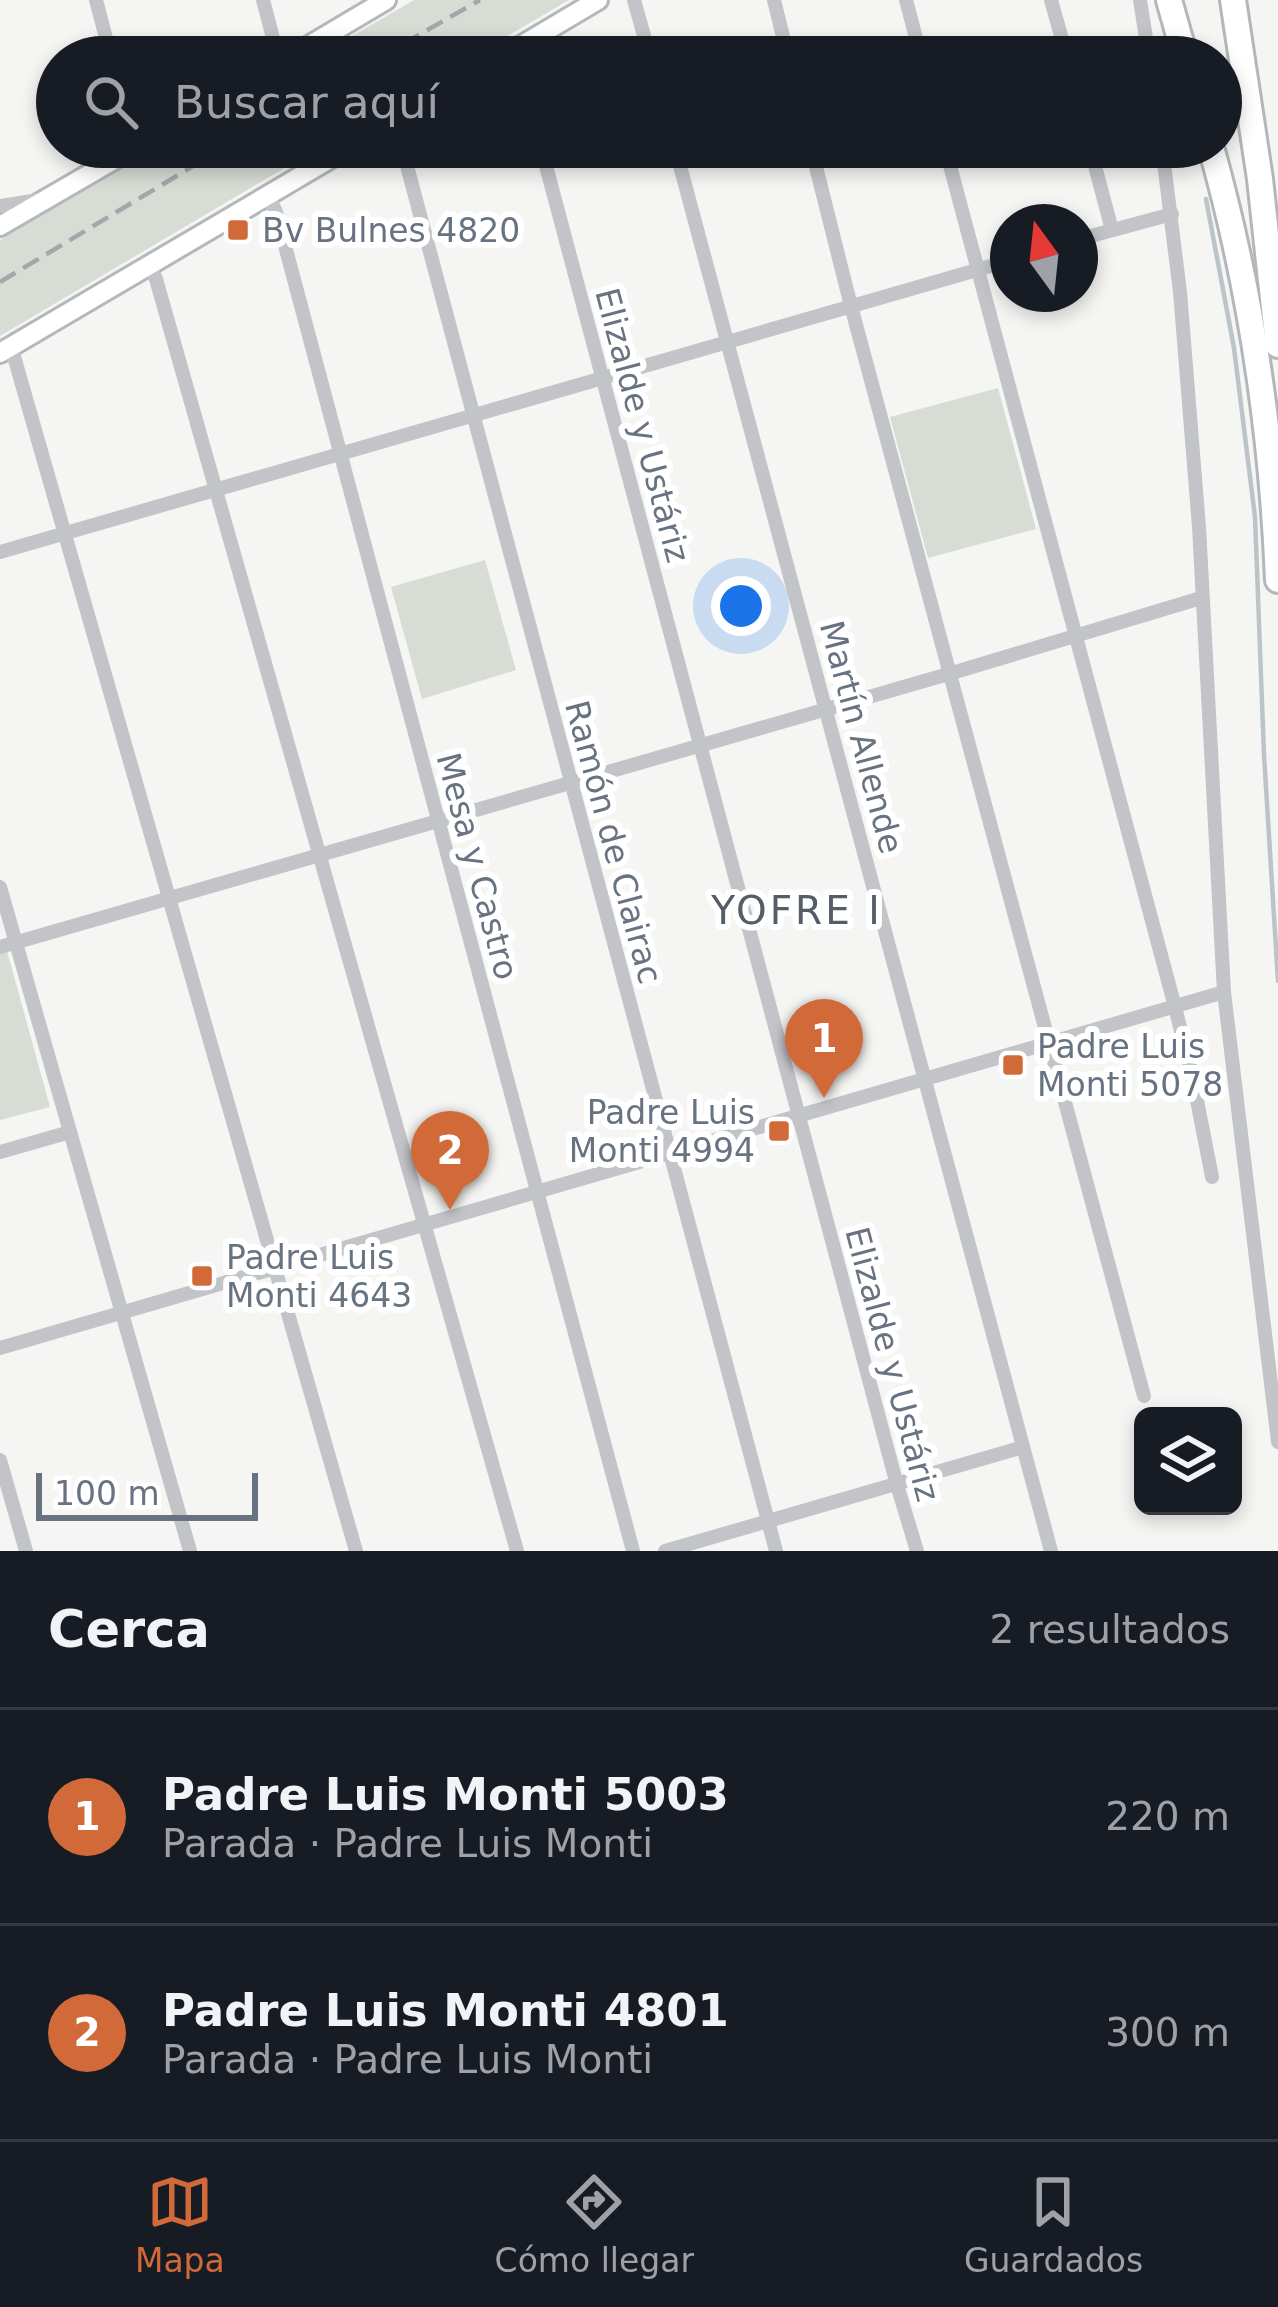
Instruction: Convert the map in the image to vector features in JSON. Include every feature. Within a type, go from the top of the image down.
[{"type":"highway","points":[[1169,0],[1180,36]]},
{"type":"highway","points":[[1233,0],[1238,36]]},
{"type":"highway","points":[[1242,60],[1278,345]]},
{"type":"highway","points":[[1216,168],[1260,368],[1278,580]]},
{"type":"main road","points":[[325,36],[386,0]]},
{"type":"main road","points":[[540,36],[598,0]]},
{"type":"main road","points":[[0,226],[98,168]]},
{"type":"main road","points":[[5,349],[314,168]]},
{"type":"street","points":[[96,0],[105,36]]},
{"type":"street","points":[[262,0],[272,36]]},
{"type":"street","points":[[634,0],[644,36]]},
{"type":"street","points":[[774,0],[783,36]]},
{"type":"street","points":[[906,0],[915,36]]},
{"type":"street","points":[[1051,0],[1060,36]]},
{"type":"street","points":[[1140,0],[1146,36]]},
{"type":"street","name":"Ramón de Clairac","points":[[408,168],[776,1551]]},
{"type":"street","name":"Elizalde y Ustáriz","points":[[547,168],[917,1551]]},
{"type":"street","name":"Martín Allende","points":[[681,168],[1051,1551]]},
{"type":"street","points":[[816,168],[1144,1396]]},
{"type":"street","points":[[951,168],[1175,1007],[1212,1177]]},
{"type":"street","points":[[1096,168],[1112,230]]},
{"type":"street","points":[[1165,168],[1192,432],[1224,992],[1278,1442]]},
{"type":"street","name":"Mesa y Castro","points":[[268,195],[341,451],[633,1551]]},
{"type":"street","points":[[0,206],[43,199]]},
{"type":"street","points":[[1098,234],[1172,214]]},
{"type":"street","points":[[150,264],[517,1551]]},
{"type":"street","points":[[0,552],[990,266]]},
{"type":"street","points":[[5,349],[63,533],[356,1551]]},
{"type":"street","points":[[8,945],[1202,598]]},
{"type":"street","points":[[0,887],[8,945],[70,1132],[190,1551]]},
{"type":"street","points":[[0,1348],[1224,992]]},
{"type":"street","points":[[0,1152],[70,1132]]},
{"type":"street","points":[[665,1551],[1023,1447]]},
{"type":"street","points":[[0,1460],[26,1551]]},
{"type":"shaded area","points":[[414,0],[569,0],[508,36],[352,36]]},
{"type":"shaded area","points":[[124,168],[284,168],[0,336],[0,240]]},
{"type":"shaded area","points":[[998,388],[1036,529],[928,558],[890,417]]},
{"type":"shaded area","points":[[485,560],[516,670],[422,699],[391,587]]},
{"type":"shaded area","points":[[7,951],[50,1107],[0,1120],[0,953]]},
{"type":"waterway","points":[[1206,199],[1234,348],[1255,517],[1278,981]]},
{"type":"railway","points":[[417,36],[480,0]]},
{"type":"railway","points":[[0,282],[190,168]]},
{"type":"place","name":"Bv Bulnes 4820","points":[[238,230]]},
{"type":"place","name":"Padre Luis Monti 5078","points":[[1013,1065]]},
{"type":"place","name":"Padre Luis Monti 5003","points":[[824,1098]]},
{"type":"place","name":"Padre Luis Monti 4994","points":[[779,1131]]},
{"type":"place","name":"Padre Luis Monti 4801","points":[[450,1210]]},
{"type":"place","name":"Padre Luis Monti 4643","points":[[202,1276]]},
{"type":"district","name":"YOFRE I","points":[[797,910]]}]
